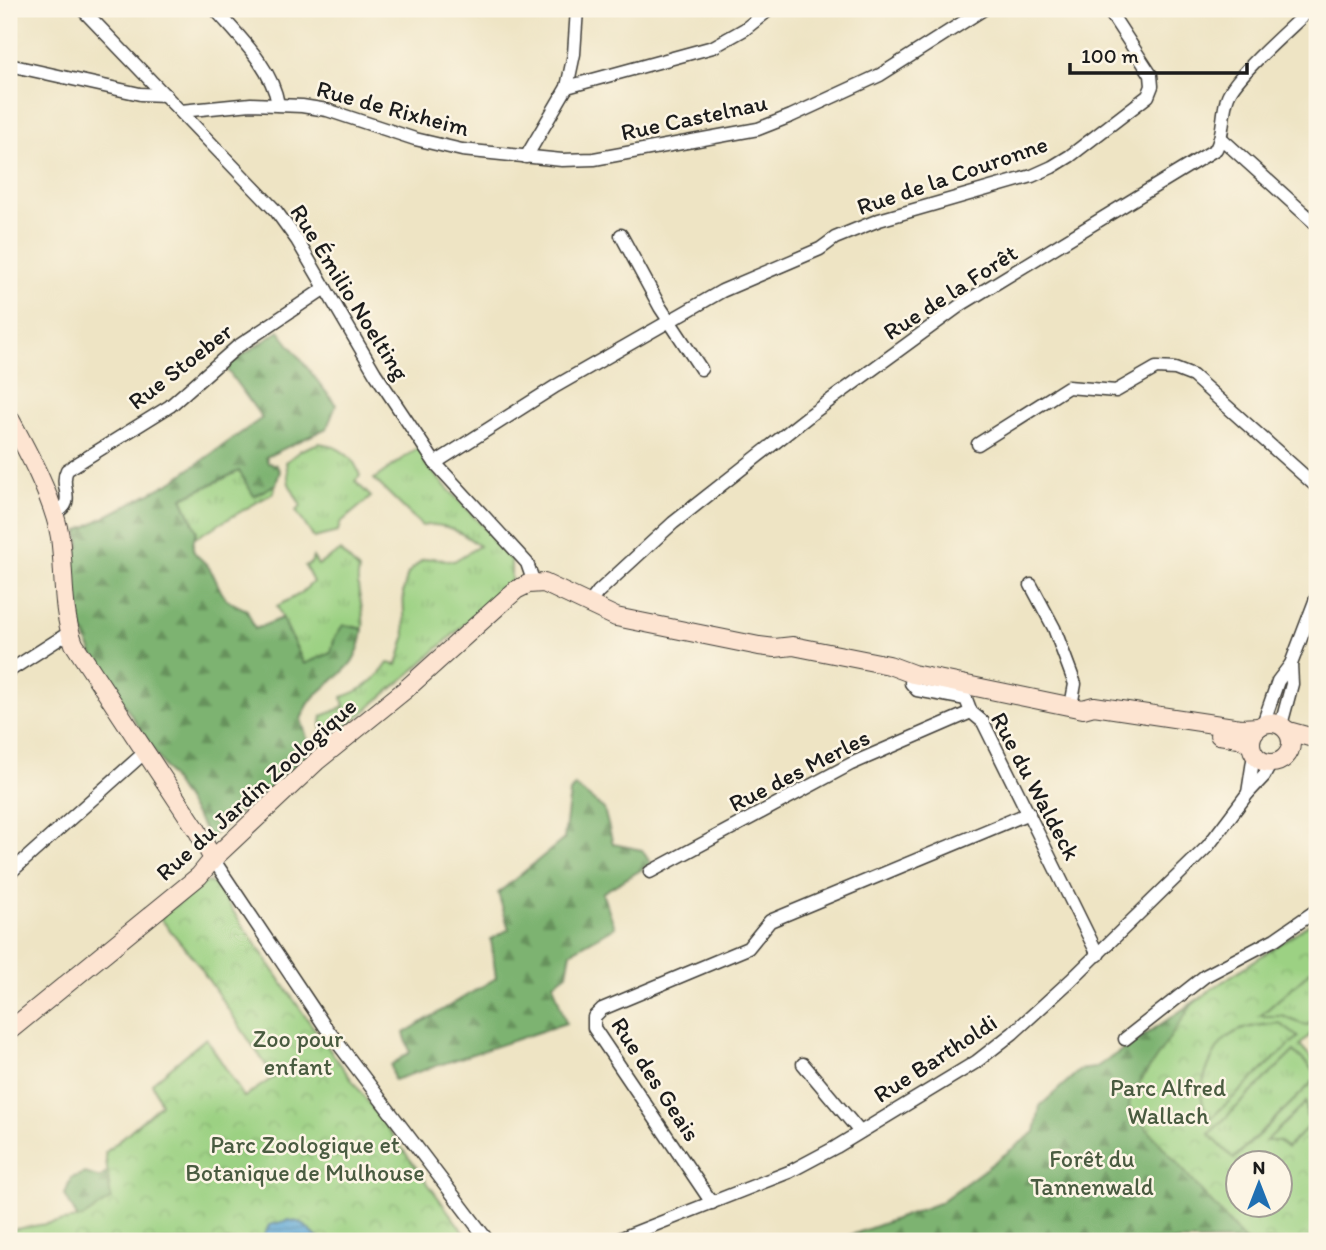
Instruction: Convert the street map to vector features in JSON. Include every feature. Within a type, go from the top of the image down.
[{"type":"main road","points":[[9,417],[54,514],[60,536],[65,607],[70,632],[80,655],[197,830],[213,859]]},
{"type":"main road","points":[[534,583],[548,584],[616,617],[775,648],[793,646],[1077,708],[1094,706],[1240,728],[1273,727],[1317,739]]},
{"type":"main road","name":"Rue du Jardin Zoologique","points":[[9,1031],[199,876],[213,859],[317,761],[405,690],[516,590],[534,583]]},
{"type":"main road","points":[[1077,708],[1092,717],[1239,738],[1261,760],[1271,763],[1282,760],[1290,751],[1304,747],[1317,749]]},
{"type":"main road","points":[[1252,749],[1252,735],[1273,727]]},
{"type":"main road","points":[[1273,727],[1291,740],[1290,751]]},
{"type":"street","name":"Rue Émilio Noelting","points":[[82,9],[276,211],[297,240],[375,373],[435,463],[527,563],[534,583]]},
{"type":"street","points":[[215,9],[262,66],[277,94],[278,104]]},
{"type":"street","points":[[526,157],[567,87],[574,54],[577,9]]},
{"type":"street","points":[[567,87],[713,47],[745,29],[770,9]]},
{"type":"street","name":"Rue Castelnau","points":[[594,159],[758,128],[791,117],[880,75],[984,9]]},
{"type":"street","name":"Rue de la Couronne","points":[[668,320],[722,291],[820,249],[835,238],[878,220],[1032,176],[1070,156],[1148,96],[1152,86],[1151,75],[1108,9]]},
{"type":"street","points":[[1310,9],[1238,81],[1227,100],[1222,139],[1315,219]]},
{"type":"street","points":[[9,65],[140,94],[166,94]]},
{"type":"street","name":"Rue de Rixheim","points":[[181,111],[278,104],[327,110],[435,145],[462,150],[562,160],[594,159]]},
{"type":"street","name":"Rue de la Forêt","points":[[589,604],[598,592],[673,523],[810,415],[933,324],[1208,156],[1222,139]]},
{"type":"street","points":[[621,235],[668,320],[701,369]]},
{"type":"street","name":"Rue Stoeber","points":[[54,514],[67,502],[64,476],[71,467],[170,406],[237,347],[325,288]]},
{"type":"street","points":[[435,463],[556,386],[668,320]]},
{"type":"street","points":[[978,444],[1068,387],[1116,391],[1156,368],[1175,369],[1193,376],[1317,487]]},
{"type":"street","points":[[1031,584],[1054,628],[1075,684],[1077,708]]},
{"type":"street","points":[[1273,727],[1292,684],[1291,664],[1317,596]]},
{"type":"street","points":[[9,671],[70,632]]},
{"type":"street","name":"Rue du Waldeck","points":[[913,674],[911,683],[917,690],[966,699],[971,705],[971,712],[982,722],[1098,955]]},
{"type":"street","name":"Rue des Merles","points":[[650,872],[851,764],[971,712]]},
{"type":"street","name":"Rue Bartholdi","points":[[1248,793],[1252,749]]},
{"type":"street","points":[[12,871],[144,752]]},
{"type":"street","name":"Rue Bartholdi","points":[[614,1241],[789,1172],[976,1062],[1013,1033],[1098,955],[1209,846],[1264,776],[1271,763]]},
{"type":"street","name":"Rue des Geais","points":[[712,1203],[594,1028],[594,1017],[603,1009],[748,948],[770,921],[1029,813]]},
{"type":"street","points":[[213,859],[324,1025],[488,1241]]},
{"type":"street","points":[[1125,1039],[1205,976],[1275,939],[1317,910]]},
{"type":"street","points":[[803,1064],[860,1132]]},
{"type":"green space","points":[[279,331],[336,405],[327,428],[266,457],[268,463],[276,465],[280,471],[276,484],[254,496],[239,471],[182,498],[197,531],[193,550],[210,569],[222,594],[230,602],[247,610],[255,629],[282,618],[304,664],[331,653],[335,637],[343,625],[363,629],[361,643],[351,663],[312,699],[301,719],[312,754],[213,835],[208,835],[94,657],[74,611],[69,548],[80,547],[78,531],[173,481],[262,418],[225,367]]},
{"type":"green space","points":[[319,443],[333,447],[350,458],[360,476],[355,481],[371,497],[340,523],[338,532],[314,538],[296,511],[301,506],[289,484],[286,462],[301,450]]},
{"type":"green space","points":[[419,447],[434,474],[511,556],[511,582],[412,672],[325,744],[322,716],[344,707],[342,697],[368,684],[388,663],[397,665],[405,638],[403,591],[408,573],[422,560],[433,558],[454,561],[479,546],[452,529],[438,525],[422,526],[374,479]]},
{"type":"green space","points":[[239,471],[254,495],[276,484],[273,493],[195,538],[197,531],[182,498]]},
{"type":"green space","points":[[340,551],[359,570],[363,629],[347,625],[335,637],[331,653],[304,664],[277,606],[300,594],[313,582],[305,566],[311,563],[313,557],[318,565]]},
{"type":"green space","points":[[575,786],[604,809],[613,844],[642,850],[651,864],[602,893],[615,927],[571,952],[567,974],[553,984],[566,1023],[394,1080],[391,1065],[410,1052],[404,1033],[496,978],[491,939],[509,929],[498,893],[564,839],[570,792]]},
{"type":"green space","name":"Parc Zoologique et Botanique de Mulhouse","points":[[209,882],[215,885],[305,1016],[470,1241],[9,1241],[9,1230],[82,1218],[111,1199],[105,1153],[161,1104],[152,1083],[206,1038],[244,1097],[274,1077],[195,960],[160,918]]},
{"type":"green space","name":"Forêt du Tannenwald","points":[[1317,919],[1317,965],[1226,1030],[1194,1080],[1224,1188],[1224,1218],[1232,1218],[1236,1231],[1317,1241],[835,1241],[939,1203],[1035,1132],[1040,1106],[1080,1070],[1095,1068]]},
{"type":"green space","name":"Parc Alfred Wallach","points":[[1317,919],[1317,965],[1260,1016],[1282,1016],[1307,1026],[1317,1017],[1317,1028],[1300,1045],[1317,1064],[1317,1074],[1294,1051],[1209,1134],[1224,1149],[1224,1217],[1129,1108],[1130,1097],[1192,1005],[1210,990]],"holes":[[[1279,1023],[1298,1037],[1211,1118],[1203,1104],[1202,1087],[1208,1066],[1225,1040],[1254,1026]]]},
{"type":"green space","points":[[1317,965],[1317,1017],[1307,1026],[1282,1016],[1260,1016]]},
{"type":"green space","points":[[1279,1023],[1299,1037],[1211,1119],[1203,1104],[1202,1087],[1208,1066],[1219,1047],[1231,1035],[1242,1030]]},
{"type":"green space","points":[[1294,1051],[1317,1074],[1317,1078],[1244,1148],[1224,1150],[1208,1134]]},
{"type":"green space","name":"Parc Alfred Wallach","points":[[1317,1078],[1317,1241],[1245,1241],[1225,1218],[1294,1218],[1294,1148],[1287,1148],[1245,1148]],"holes":[[[1306,1102],[1306,1115],[1313,1122],[1287,1148],[1279,1141],[1266,1141]]]},
{"type":"green space","points":[[1306,1102],[1306,1115],[1313,1122],[1286,1148],[1265,1142]]},
{"type":"green space","points":[[118,1163],[128,1166],[90,1241],[65,1195],[71,1178],[85,1173],[100,1178]]},
{"type":"water","points":[[289,1220],[302,1223],[321,1241],[304,1241],[300,1237],[291,1236],[282,1241],[258,1241],[264,1236],[269,1225]]},
{"type":"park label","name":"Zoo pour enfant","points":[[298,1052]]}]
